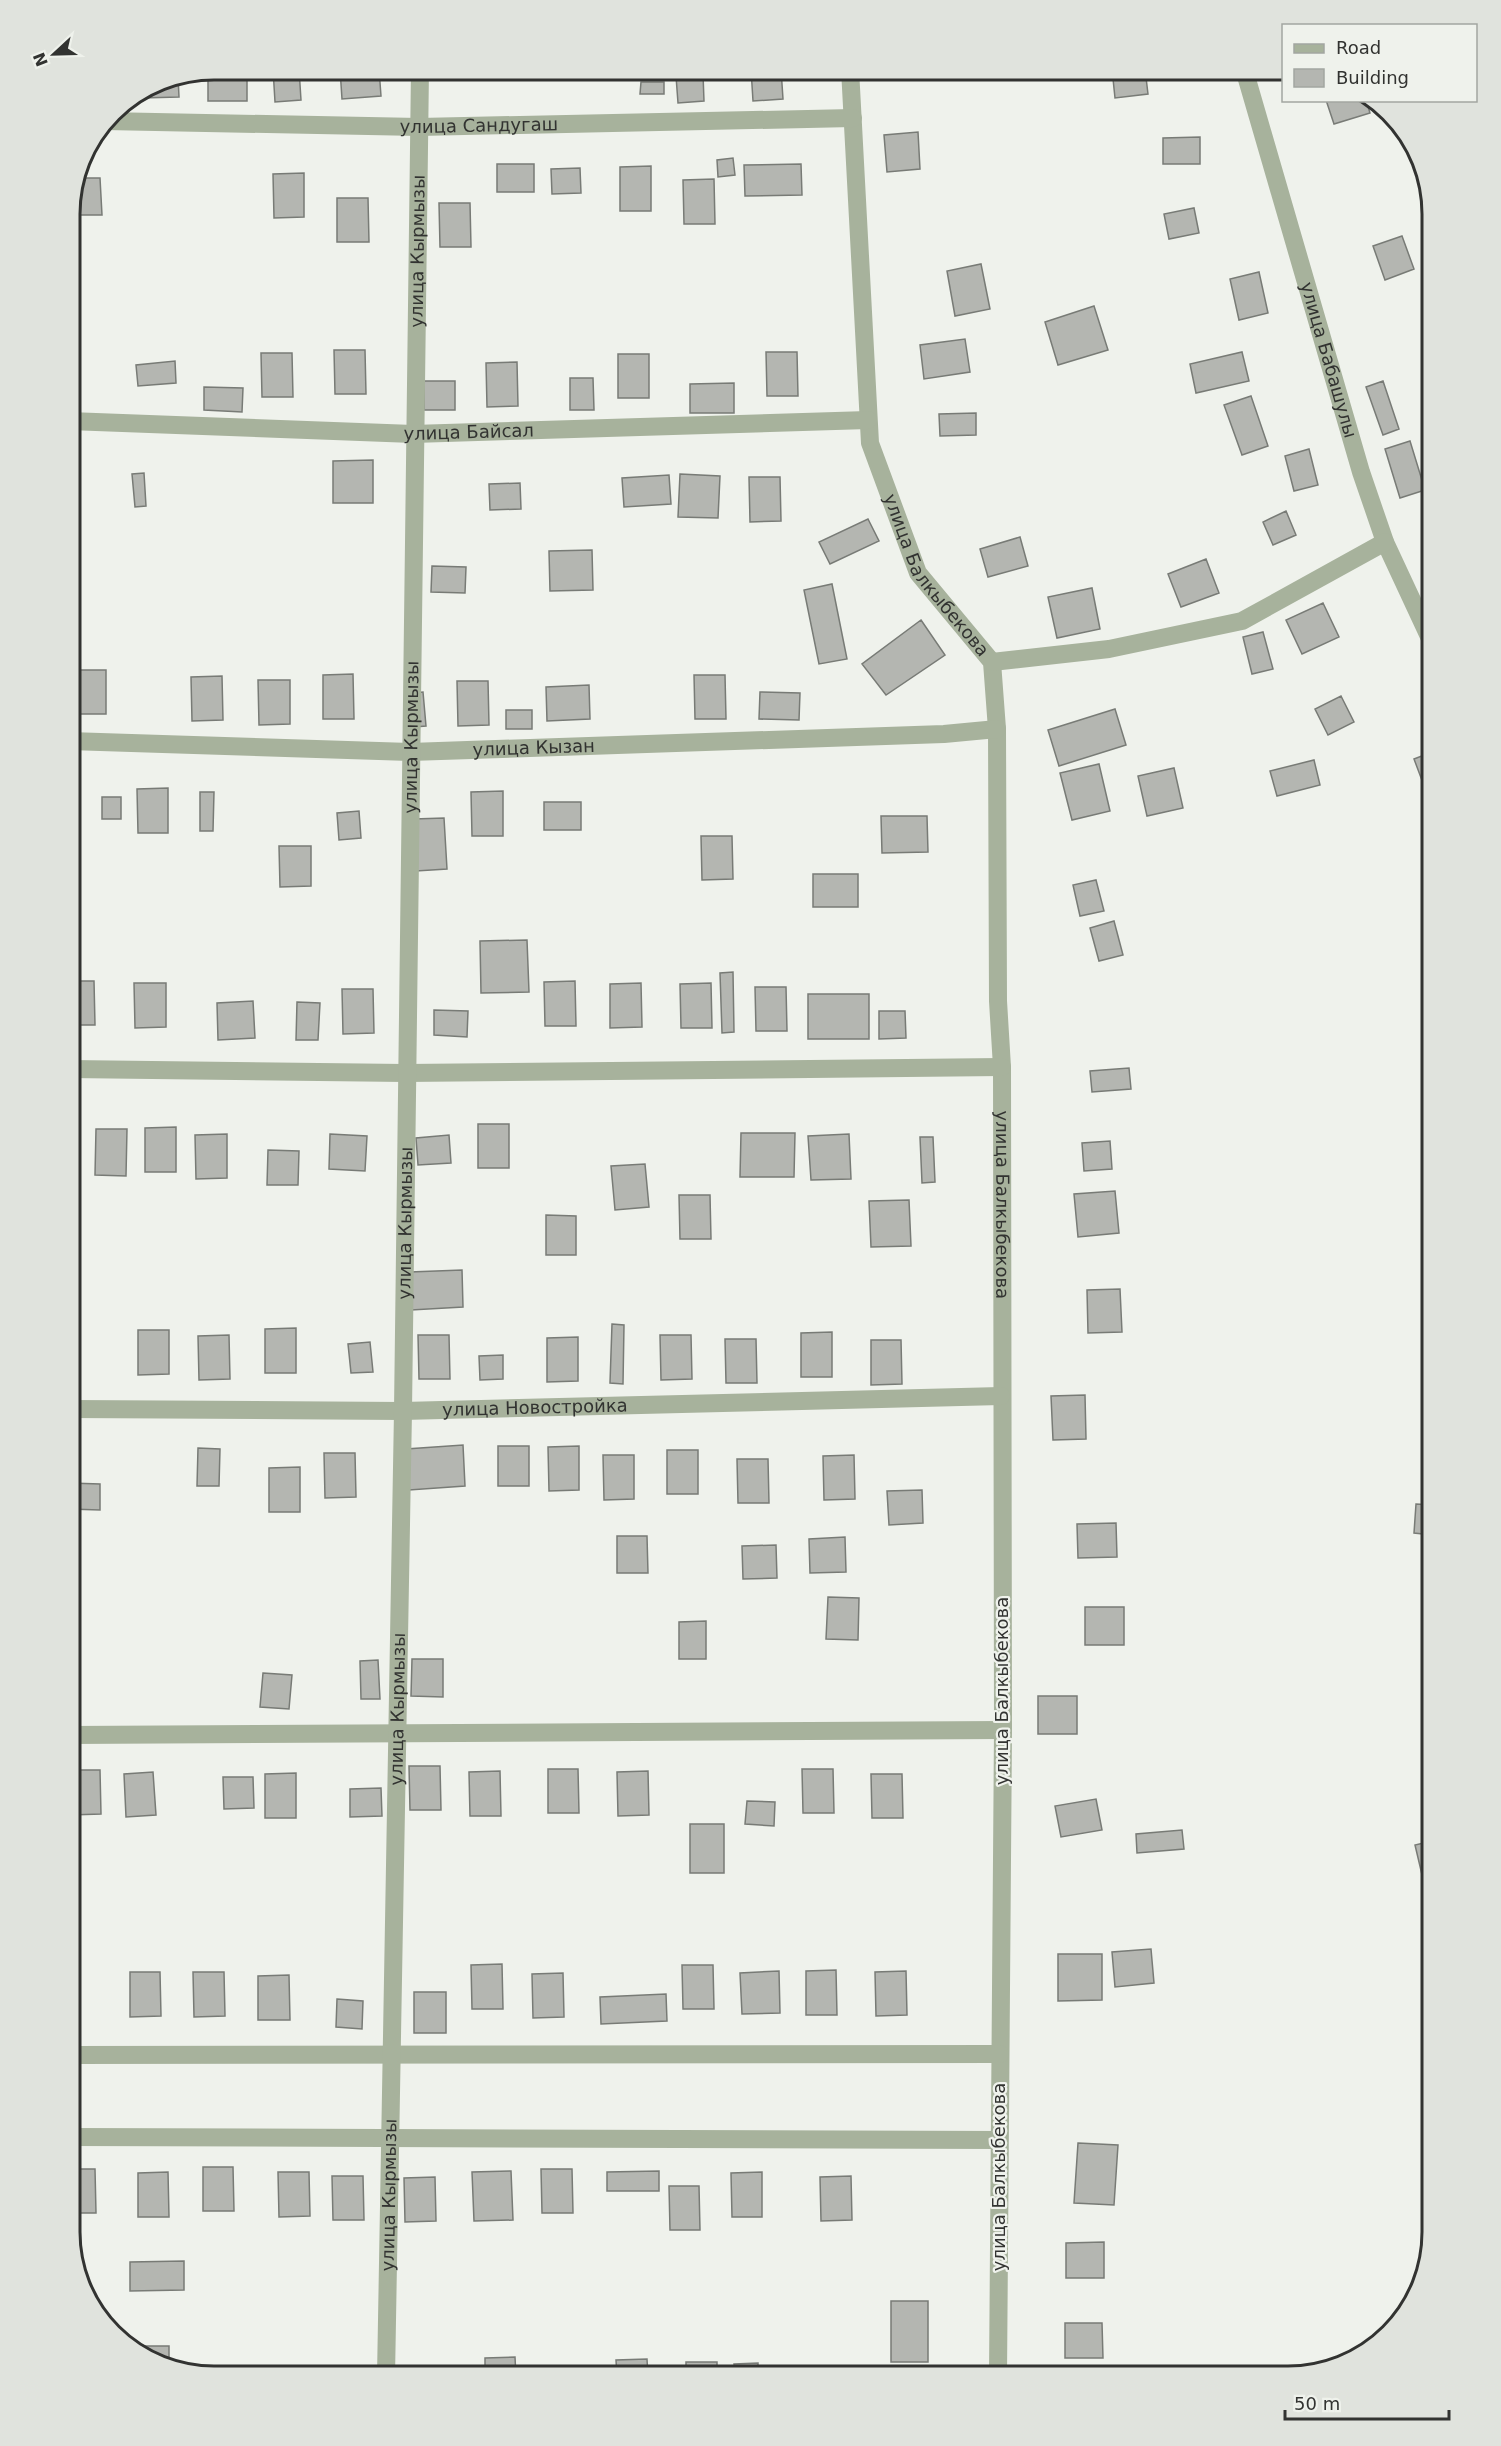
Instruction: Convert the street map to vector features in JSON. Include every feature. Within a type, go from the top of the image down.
[{"type":"street","name":"улица Кырмызы","points":[[386,2366],[403,1411],[413,434],[420,80]]},
{"type":"street","name":"улица Балкыбекова","points":[[851,80],[870,443],[918,573],[992,662],[997,729],[998,1001],[1002,1067],[1003,1730],[998,2366]]},
{"type":"street","name":"улица Бабашулы","points":[[1247,80],[1358,462],[1385,542],[1422,622]]},
{"type":"street","name":"улица Сандугаш","points":[[117,121],[419,127],[853,118]]},
{"type":"street","name":"улица Байсал","points":[[80,421],[413,434],[868,420]]},
{"type":"street","points":[[992,662],[1109,649],[1242,621],[1385,542]]},
{"type":"street","name":"улица Кызан","points":[[80,741],[410,752],[944,734],[997,729]]},
{"type":"street","points":[[80,1069],[405,1073],[1002,1067]]},
{"type":"street","name":"улица Новостройка","points":[[80,1409],[403,1411],[1001,1396]]},
{"type":"street","points":[[80,1735],[1003,1730]]},
{"type":"street","points":[[80,2055],[1000,2054]]},
{"type":"street","points":[[80,2137],[999,2140]]},
{"type":"building","points":[[208,80],[247,80],[247,101],[208,101]]},
{"type":"building","points":[[274,80],[300,80],[301,100],[275,102]]},
{"type":"building","points":[[341,80],[380,80],[381,96],[342,99]]},
{"type":"building","points":[[676,80],[703,80],[704,101],[678,103]]},
{"type":"building","points":[[752,80],[782,80],[783,99],[753,101]]},
{"type":"building","points":[[1113,80],[1146,80],[1148,94],[1115,98]]},
{"type":"building","points":[[641,82],[664,82],[664,94],[640,94]]},
{"type":"building","points":[[178,84],[179,97],[146,98]]},
{"type":"building","points":[[1327,102],[1362,102],[1368,107],[1370,113],[1334,124]]},
{"type":"building","points":[[918,132],[920,169],[887,172],[884,135]]},
{"type":"building","points":[[1200,137],[1200,164],[1163,164],[1163,138]]},
{"type":"building","points":[[733,158],[735,175],[718,177],[717,160]]},
{"type":"building","points":[[497,164],[534,164],[534,192],[497,192]]},
{"type":"building","points":[[801,164],[802,195],[745,196],[744,165]]},
{"type":"building","points":[[651,166],[651,211],[620,211],[620,167]]},
{"type":"building","points":[[580,168],[581,193],[552,194],[551,169]]},
{"type":"building","points":[[304,173],[304,217],[274,218],[273,174]]},
{"type":"building","points":[[84,178],[100,178],[102,215],[80,215]]},
{"type":"building","points":[[714,179],[715,224],[684,224],[683,180]]},
{"type":"building","points":[[337,198],[368,198],[369,242],[337,242]]},
{"type":"building","points":[[439,203],[470,203],[471,247],[440,247]]},
{"type":"building","points":[[1194,208],[1199,233],[1169,239],[1164,214]]},
{"type":"building","points":[[1402,236],[1414,269],[1385,280],[1373,246]]},
{"type":"building","points":[[981,264],[990,309],[955,316],[947,271]]},
{"type":"building","points":[[1259,272],[1268,313],[1239,320],[1230,279]]},
{"type":"building","points":[[1094,306],[1108,350],[1058,365],[1045,322]]},
{"type":"building","points":[[965,339],[970,372],[924,379],[920,345]]},
{"type":"building","points":[[334,350],[365,350],[366,394],[335,394]]},
{"type":"building","points":[[766,352],[797,352],[798,396],[767,396]]},
{"type":"building","points":[[1242,352],[1249,381],[1196,393],[1190,364]]},
{"type":"building","points":[[261,353],[292,353],[293,397],[262,397]]},
{"type":"building","points":[[618,354],[649,354],[649,398],[618,398]]},
{"type":"building","points":[[175,361],[176,383],[138,386],[136,365]]},
{"type":"building","points":[[517,362],[518,406],[487,407],[486,363]]},
{"type":"building","points":[[570,378],[593,378],[594,410],[570,410]]},
{"type":"building","points":[[424,381],[455,381],[455,410],[424,410]]},
{"type":"building","points":[[1383,381],[1399,429],[1383,435],[1366,387]]},
{"type":"building","points":[[734,383],[734,413],[690,413],[690,384]]},
{"type":"building","points":[[204,387],[243,388],[242,412],[204,410]]},
{"type":"building","points":[[1251,396],[1268,446],[1242,455],[1224,405]]},
{"type":"building","points":[[976,413],[976,435],[940,436],[939,414]]},
{"type":"building","points":[[1410,441],[1422,480],[1422,491],[1400,498],[1385,449]]},
{"type":"building","points":[[1309,449],[1318,485],[1294,491],[1285,456]]},
{"type":"building","points":[[373,460],[373,503],[333,503],[333,461]]},
{"type":"building","points":[[144,473],[146,506],[135,507],[132,474]]},
{"type":"building","points":[[680,474],[720,476],[718,518],[678,517]]},
{"type":"building","points":[[669,475],[671,504],[624,507],[622,478]]},
{"type":"building","points":[[749,477],[780,477],[781,521],[750,522]]},
{"type":"building","points":[[520,483],[521,509],[490,510],[489,484]]},
{"type":"building","points":[[1286,511],[1296,535],[1273,545],[1263,522]]},
{"type":"building","points":[[868,519],[879,541],[830,564],[819,542]]},
{"type":"building","points":[[1020,537],[1028,566],[988,577],[980,549]]},
{"type":"building","points":[[592,550],[593,590],[550,591],[549,551]]},
{"type":"building","points":[[1206,559],[1219,593],[1181,607],[1168,574]]},
{"type":"building","points":[[432,566],[466,567],[465,593],[431,592]]},
{"type":"building","points":[[832,584],[847,659],[819,664],[804,590]]},
{"type":"building","points":[[1092,588],[1100,629],[1057,638],[1048,597]]},
{"type":"building","points":[[1323,603],[1339,637],[1302,654],[1286,620]]},
{"type":"building","points":[[921,620],[945,655],[886,695],[862,664]]},
{"type":"building","points":[[1263,632],[1273,669],[1252,674],[1243,637]]},
{"type":"building","points":[[80,670],[106,670],[106,714],[80,714]]},
{"type":"building","points":[[353,674],[354,719],[323,719],[323,675]]},
{"type":"building","points":[[694,675],[725,675],[726,719],[695,719]]},
{"type":"building","points":[[222,676],[223,720],[192,721],[191,677]]},
{"type":"building","points":[[258,680],[290,680],[290,724],[259,725]]},
{"type":"building","points":[[457,681],[488,681],[489,725],[458,726]]},
{"type":"building","points":[[589,685],[590,719],[547,721],[546,687]]},
{"type":"building","points":[[423,692],[426,726],[414,727],[411,693]]},
{"type":"building","points":[[760,692],[800,693],[799,720],[759,719]]},
{"type":"building","points":[[1341,696],[1354,722],[1328,735],[1315,709]]},
{"type":"building","points":[[1115,709],[1126,745],[1059,766],[1048,730]]},
{"type":"building","points":[[506,710],[532,710],[532,729],[506,729]]},
{"type":"building","points":[[1422,756],[1422,780],[1414,759]]},
{"type":"building","points":[[1314,760],[1320,785],[1277,796],[1270,771]]},
{"type":"building","points":[[1099,764],[1110,811],[1072,820],[1060,773]]},
{"type":"building","points":[[1174,768],[1183,808],[1147,816],[1138,776]]},
{"type":"building","points":[[168,788],[168,833],[138,833],[137,789]]},
{"type":"building","points":[[503,791],[503,836],[472,836],[471,792]]},
{"type":"building","points":[[200,792],[214,792],[213,831],[200,831]]},
{"type":"building","points":[[102,797],[121,797],[121,819],[102,819]]},
{"type":"building","points":[[544,802],[581,802],[581,830],[544,830]]},
{"type":"building","points":[[359,811],[361,838],[339,840],[337,813]]},
{"type":"building","points":[[881,816],[927,816],[928,852],[882,853]]},
{"type":"building","points":[[444,818],[447,869],[416,871],[414,819]]},
{"type":"building","points":[[701,836],[732,836],[733,879],[702,880]]},
{"type":"building","points":[[279,846],[311,846],[311,886],[280,887]]},
{"type":"building","points":[[813,874],[858,874],[858,907],[813,907]]},
{"type":"building","points":[[1096,880],[1104,911],[1080,916],[1073,885]]},
{"type":"building","points":[[1114,921],[1123,955],[1099,961],[1090,928]]},
{"type":"building","points":[[527,940],[529,992],[481,993],[480,941]]},
{"type":"building","points":[[733,972],[734,1032],[722,1033],[720,973]]},
{"type":"building","points":[[80,981],[94,981],[95,1025],[80,1025]]},
{"type":"building","points":[[575,981],[576,1026],[545,1026],[544,982]]},
{"type":"building","points":[[134,983],[166,983],[166,1027],[135,1028]]},
{"type":"building","points":[[641,983],[642,1027],[610,1028],[610,984]]},
{"type":"building","points":[[711,983],[712,1028],[681,1028],[680,984]]},
{"type":"building","points":[[755,987],[786,987],[787,1031],[756,1031]]},
{"type":"building","points":[[342,989],[373,989],[374,1033],[343,1034]]},
{"type":"building","points":[[808,994],[869,994],[869,1039],[808,1039]]},
{"type":"building","points":[[253,1001],[255,1038],[218,1040],[217,1003]]},
{"type":"building","points":[[297,1002],[320,1003],[318,1040],[296,1040]]},
{"type":"building","points":[[434,1010],[468,1011],[467,1037],[434,1035]]},
{"type":"building","points":[[879,1011],[905,1011],[906,1038],[879,1039]]},
{"type":"building","points":[[1129,1068],[1131,1089],[1092,1092],[1090,1071]]},
{"type":"building","points":[[478,1124],[509,1124],[509,1168],[478,1168]]},
{"type":"building","points":[[176,1127],[176,1172],[145,1172],[145,1128]]},
{"type":"building","points":[[96,1129],[127,1129],[126,1176],[95,1175]]},
{"type":"building","points":[[741,1133],[795,1133],[794,1177],[740,1177]]},
{"type":"building","points":[[227,1134],[227,1178],[196,1179],[195,1135]]},
{"type":"building","points":[[330,1134],[367,1136],[365,1171],[329,1169]]},
{"type":"building","points":[[849,1134],[851,1179],[811,1180],[808,1136]]},
{"type":"building","points":[[449,1135],[451,1163],[418,1165],[416,1138]]},
{"type":"building","points":[[920,1137],[933,1137],[935,1182],[922,1183]]},
{"type":"building","points":[[1110,1141],[1112,1169],[1084,1171],[1082,1143]]},
{"type":"building","points":[[268,1150],[299,1151],[298,1185],[267,1185]]},
{"type":"building","points":[[645,1164],[649,1207],[615,1210],[611,1166]]},
{"type":"building","points":[[1115,1191],[1119,1233],[1078,1237],[1074,1194]]},
{"type":"building","points":[[679,1195],[710,1195],[711,1239],[680,1239]]},
{"type":"building","points":[[909,1200],[911,1246],[871,1247],[869,1201]]},
{"type":"building","points":[[546,1215],[576,1216],[576,1255],[546,1255]]},
{"type":"building","points":[[462,1270],[463,1307],[411,1310],[410,1272]]},
{"type":"building","points":[[1120,1289],[1122,1332],[1088,1333],[1087,1290]]},
{"type":"building","points":[[612,1324],[624,1325],[623,1384],[610,1383]]},
{"type":"building","points":[[296,1328],[296,1373],[265,1373],[265,1329]]},
{"type":"building","points":[[138,1330],[169,1330],[169,1374],[138,1375]]},
{"type":"building","points":[[832,1332],[832,1377],[801,1377],[801,1333]]},
{"type":"building","points":[[229,1335],[230,1379],[199,1380],[198,1336]]},
{"type":"building","points":[[418,1335],[449,1335],[450,1379],[419,1379]]},
{"type":"building","points":[[660,1335],[691,1335],[692,1379],[661,1380]]},
{"type":"building","points":[[578,1337],[578,1381],[547,1382],[547,1338]]},
{"type":"building","points":[[725,1339],[756,1339],[757,1383],[726,1383]]},
{"type":"building","points":[[871,1340],[901,1340],[902,1384],[871,1385]]},
{"type":"building","points":[[370,1342],[373,1372],[351,1373],[348,1344]]},
{"type":"building","points":[[503,1355],[503,1379],[480,1380],[479,1356]]},
{"type":"building","points":[[1085,1395],[1086,1439],[1053,1440],[1051,1396]]},
{"type":"building","points":[[463,1445],[465,1486],[409,1490],[406,1449]]},
{"type":"building","points":[[498,1446],[529,1446],[529,1486],[498,1486]]},
{"type":"building","points":[[579,1446],[579,1490],[549,1491],[548,1447]]},
{"type":"building","points":[[198,1448],[220,1449],[219,1486],[197,1486]]},
{"type":"building","points":[[667,1450],[698,1450],[698,1494],[667,1494]]},
{"type":"building","points":[[324,1453],[355,1453],[356,1497],[325,1498]]},
{"type":"building","points":[[603,1455],[634,1455],[634,1499],[604,1500]]},
{"type":"building","points":[[854,1455],[855,1499],[824,1500],[823,1456]]},
{"type":"building","points":[[737,1459],[768,1459],[769,1503],[738,1503]]},
{"type":"building","points":[[300,1467],[300,1512],[269,1512],[269,1468]]},
{"type":"building","points":[[80,1483],[100,1484],[100,1510],[80,1509]]},
{"type":"building","points":[[922,1490],[923,1523],[889,1525],[887,1491]]},
{"type":"building","points":[[1416,1504],[1422,1504],[1422,1534],[1414,1533]]},
{"type":"building","points":[[1116,1523],[1117,1557],[1078,1558],[1077,1524]]},
{"type":"building","points":[[617,1536],[647,1536],[648,1573],[617,1573]]},
{"type":"building","points":[[845,1537],[846,1572],[810,1573],[809,1539]]},
{"type":"building","points":[[776,1545],[777,1578],[743,1579],[742,1546]]},
{"type":"building","points":[[828,1597],[859,1598],[858,1640],[826,1639]]},
{"type":"building","points":[[1085,1607],[1124,1607],[1124,1645],[1085,1645]]},
{"type":"building","points":[[706,1621],[706,1659],[679,1659],[679,1622]]},
{"type":"building","points":[[412,1659],[443,1659],[443,1697],[411,1696]]},
{"type":"building","points":[[378,1660],[380,1699],[361,1699],[360,1661]]},
{"type":"building","points":[[263,1673],[292,1675],[289,1709],[260,1707]]},
{"type":"building","points":[[1038,1696],[1077,1696],[1077,1734],[1038,1734]]},
{"type":"building","points":[[409,1766],[440,1766],[441,1810],[410,1810]]},
{"type":"building","points":[[548,1769],[578,1769],[579,1813],[548,1813]]},
{"type":"building","points":[[802,1769],[833,1769],[834,1813],[803,1813]]},
{"type":"building","points":[[80,1770],[100,1770],[101,1814],[80,1815]]},
{"type":"building","points":[[500,1771],[501,1816],[470,1816],[469,1772]]},
{"type":"building","points":[[648,1771],[649,1815],[618,1816],[617,1772]]},
{"type":"building","points":[[153,1772],[156,1815],[126,1817],[124,1774]]},
{"type":"building","points":[[296,1773],[296,1818],[265,1818],[265,1774]]},
{"type":"building","points":[[871,1774],[902,1774],[903,1818],[872,1818]]},
{"type":"building","points":[[223,1777],[253,1777],[254,1808],[224,1809]]},
{"type":"building","points":[[381,1788],[382,1816],[350,1817],[350,1789]]},
{"type":"building","points":[[1096,1799],[1102,1830],[1061,1837],[1055,1806]]},
{"type":"building","points":[[747,1801],[775,1802],[774,1826],[745,1824]]},
{"type":"building","points":[[690,1824],[724,1824],[724,1873],[690,1873]]},
{"type":"building","points":[[1182,1830],[1184,1849],[1137,1853],[1136,1834]]},
{"type":"building","points":[[1422,1843],[1422,1875],[1415,1845]]},
{"type":"building","points":[[1151,1949],[1154,1983],[1115,1987],[1112,1952]]},
{"type":"building","points":[[1058,1954],[1102,1954],[1102,2000],[1058,2001]]},
{"type":"building","points":[[502,1964],[503,2009],[472,2009],[471,1965]]},
{"type":"building","points":[[682,1965],[713,1965],[714,2009],[683,2009]]},
{"type":"building","points":[[836,1970],[837,2015],[806,2015],[806,1971]]},
{"type":"building","points":[[779,1971],[780,2013],[742,2014],[740,1973]]},
{"type":"building","points":[[906,1971],[907,2015],[876,2016],[875,1972]]},
{"type":"building","points":[[130,1972],[160,1972],[161,2016],[130,2017]]},
{"type":"building","points":[[193,1972],[224,1972],[225,2016],[194,2017]]},
{"type":"building","points":[[563,1973],[564,2017],[533,2018],[532,1974]]},
{"type":"building","points":[[289,1975],[290,2020],[258,2020],[258,1976]]},
{"type":"building","points":[[414,1992],[446,1992],[446,2033],[414,2033]]},
{"type":"building","points":[[666,1994],[667,2021],[601,2024],[600,1997]]},
{"type":"building","points":[[337,1999],[363,2001],[362,2029],[336,2027]]},
{"type":"building","points":[[1078,2143],[1118,2145],[1114,2205],[1074,2203]]},
{"type":"building","points":[[203,2167],[233,2167],[234,2211],[203,2211]]},
{"type":"building","points":[[80,2169],[95,2169],[96,2213],[80,2213]]},
{"type":"building","points":[[541,2169],[572,2169],[573,2213],[542,2213]]},
{"type":"building","points":[[511,2171],[513,2220],[474,2221],[472,2172]]},
{"type":"building","points":[[659,2171],[659,2191],[607,2191],[607,2172]]},
{"type":"building","points":[[168,2172],[169,2217],[138,2217],[138,2173]]},
{"type":"building","points":[[278,2172],[309,2172],[310,2216],[279,2217]]},
{"type":"building","points":[[762,2172],[762,2217],[732,2217],[731,2173]]},
{"type":"building","points":[[332,2176],[363,2176],[364,2220],[333,2220]]},
{"type":"building","points":[[851,2176],[852,2220],[821,2221],[820,2177]]},
{"type":"building","points":[[435,2177],[436,2221],[405,2222],[404,2178]]},
{"type":"building","points":[[669,2186],[699,2186],[700,2230],[670,2230]]},
{"type":"building","points":[[1104,2242],[1104,2278],[1066,2278],[1066,2243]]},
{"type":"building","points":[[184,2261],[184,2290],[130,2291],[130,2262]]},
{"type":"building","points":[[891,2301],[928,2301],[928,2362],[891,2362]]},
{"type":"building","points":[[1065,2323],[1102,2323],[1103,2358],[1065,2358]]},
{"type":"building","points":[[142,2346],[169,2346],[169,2358]]},
{"type":"building","points":[[515,2357],[515,2366],[485,2366],[485,2358]]},
{"type":"building","points":[[647,2359],[647,2366],[616,2366],[616,2360]]},
{"type":"building","points":[[686,2362],[717,2362],[717,2366],[686,2366]]},
{"type":"building","points":[[758,2363],[758,2366],[734,2366],[734,2364]]}]
